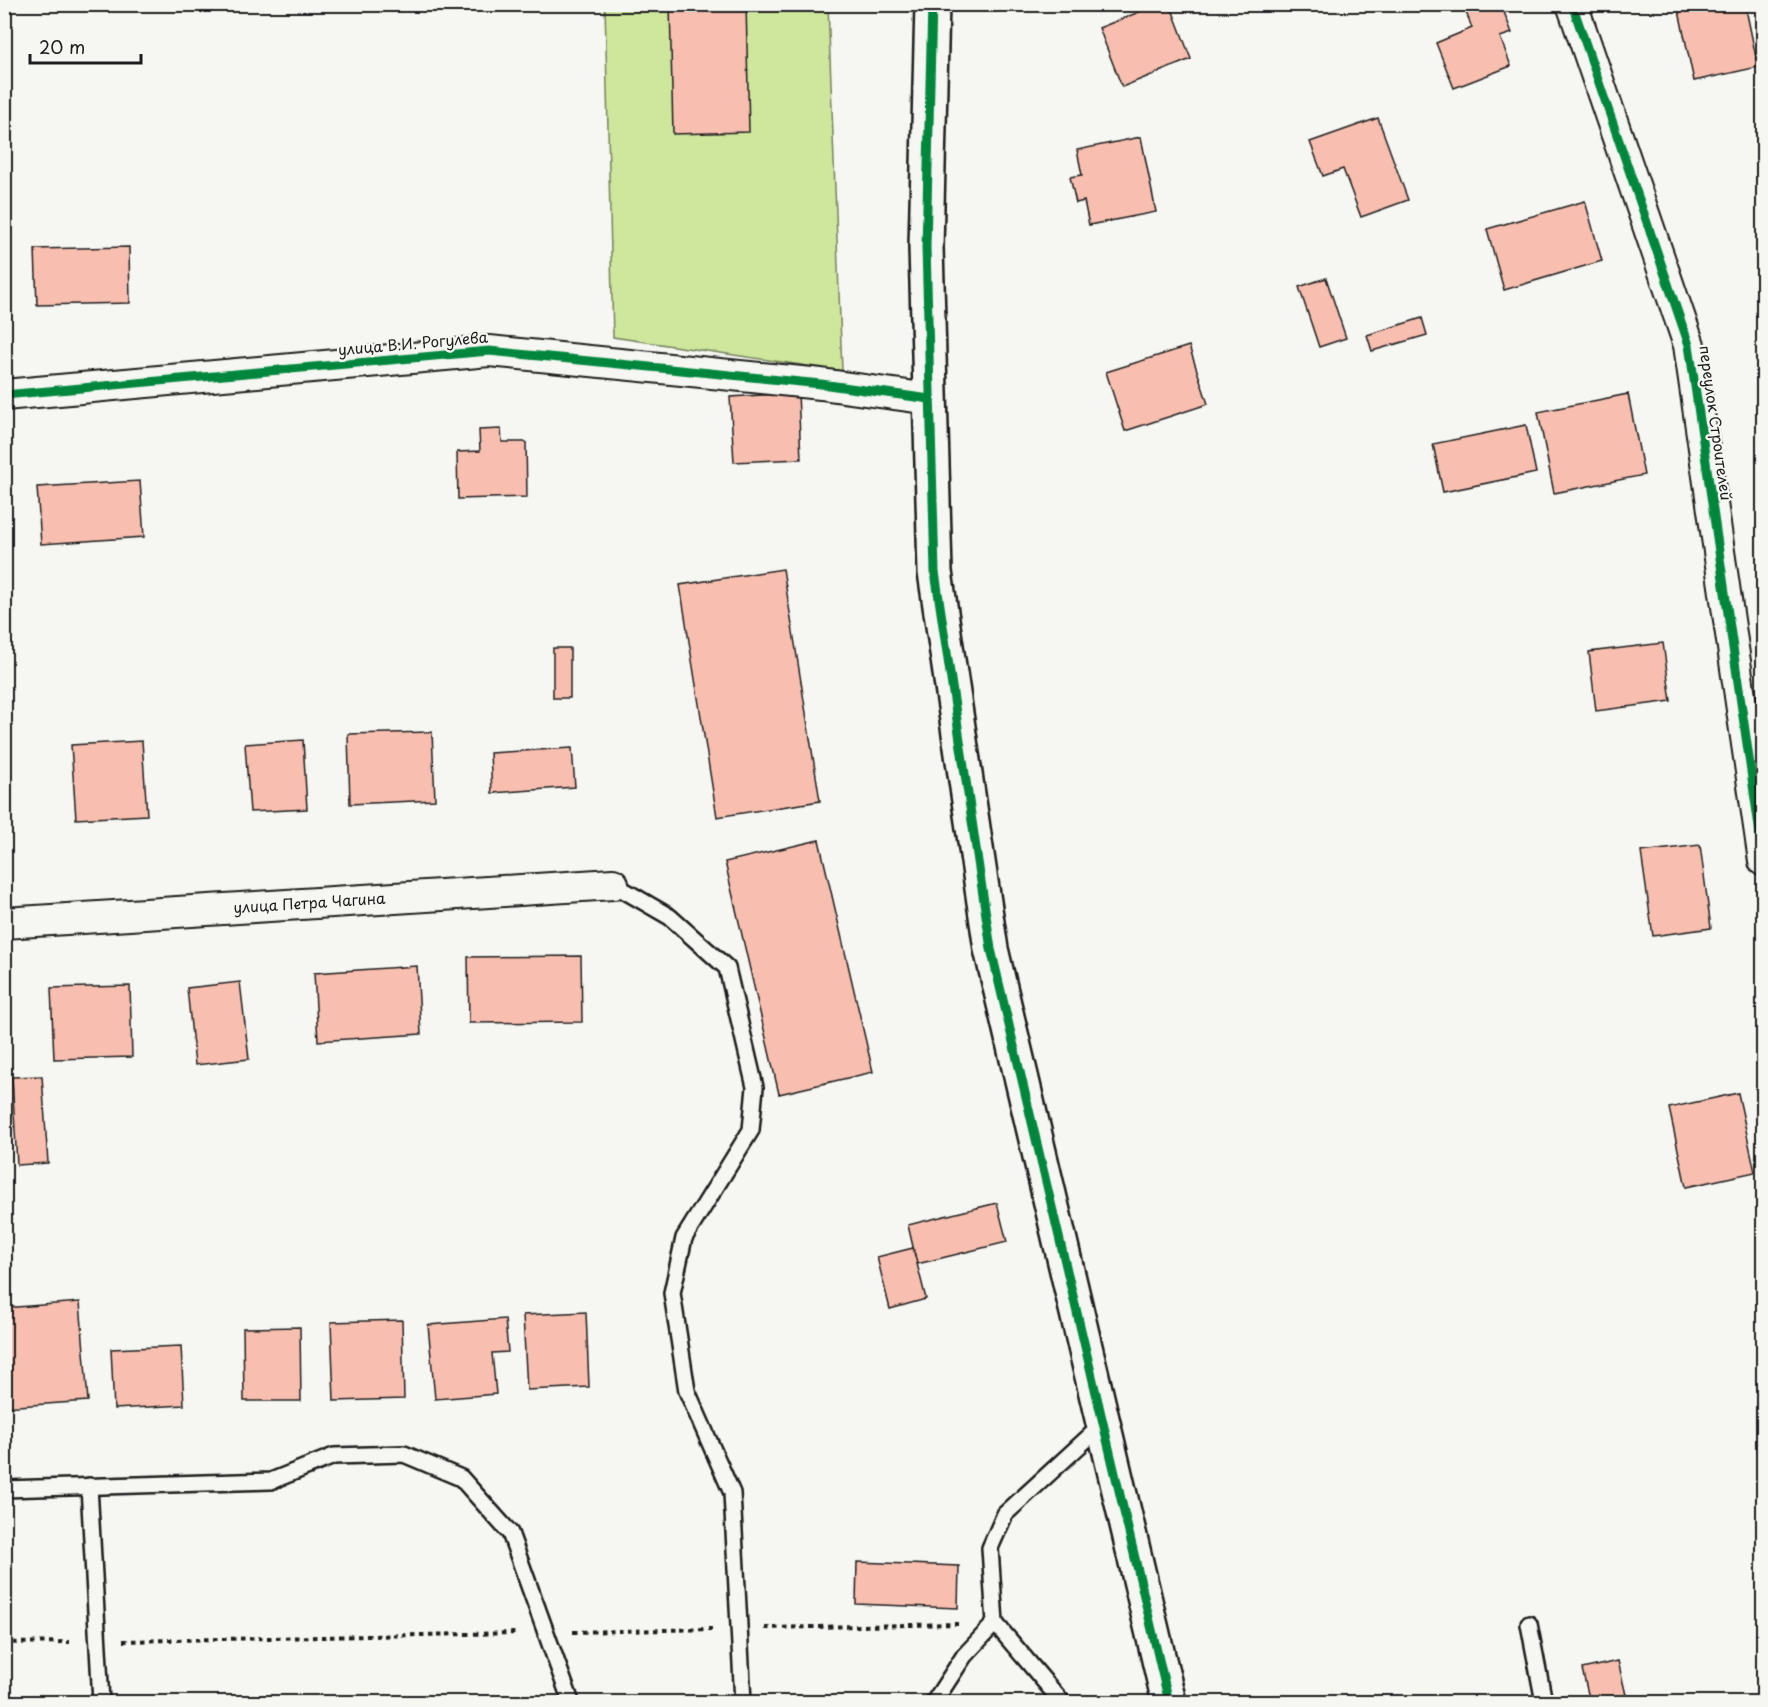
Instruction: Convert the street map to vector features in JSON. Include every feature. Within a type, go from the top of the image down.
[{"type":"street","points":[[932,4],[926,247],[935,572],[991,949],[1169,1702]]},
{"type":"street","name":"переулок Строителей","points":[[1572,4],[1689,345],[1764,861]]},
{"type":"street","name":"улица В.И. Рогулева","points":[[4,395],[489,351],[821,384],[930,399]]},
{"type":"street","name":"улица Петра Чагина","points":[[4,923],[613,884]]},
{"type":"lane","points":[[613,884],[670,917],[727,968],[755,1087],[752,1130],[684,1238],[672,1293],[687,1391],[732,1493],[743,1702]]},
{"type":"lane","points":[[1062,1702],[995,1623],[990,1548],[1005,1514],[1103,1424]]},
{"type":"lane","points":[[4,1489],[271,1480],[334,1456],[404,1454],[461,1478],[510,1533],[571,1702]]},
{"type":"lane","points":[[88,1486],[101,1702]]},
{"type":"lane","points":[[934,1702],[964,1656],[995,1623]]},
{"type":"lane","points":[[1529,1624],[1544,1702]]},
{"type":"path","points":[[4,1643],[995,1623]]},
{"type":"green space","points":[[605,5],[828,5],[842,371],[613,337]]},
{"type":"building","points":[[670,4],[746,4],[749,132],[673,134]]},
{"type":"building","points":[[1159,4],[1170,4],[1191,59],[1122,87],[1099,28]]},
{"type":"building","points":[[1463,4],[1501,4],[1512,33],[1500,37],[1511,66],[1454,88],[1436,43],[1472,28]]},
{"type":"building","points":[[1707,4],[1745,4],[1758,67],[1694,81],[1679,11]]},
{"type":"building","points":[[1378,118],[1408,200],[1361,217],[1343,169],[1323,176],[1310,142]]},
{"type":"building","points":[[1141,137],[1156,212],[1089,225],[1084,201],[1076,203],[1070,177],[1082,175],[1077,150]]},
{"type":"building","points":[[1585,201],[1602,261],[1504,290],[1487,229]]},
{"type":"building","points":[[129,247],[130,303],[37,305],[35,249]]},
{"type":"building","points":[[1326,278],[1346,338],[1319,347],[1299,287]]},
{"type":"building","points":[[1422,318],[1427,335],[1372,351],[1367,335]]},
{"type":"building","points":[[1189,346],[1208,404],[1125,431],[1106,372]]},
{"type":"building","points":[[798,393],[801,459],[734,462],[730,397]]},
{"type":"building","points":[[1628,394],[1644,475],[1554,493],[1538,412]]},
{"type":"building","points":[[1526,425],[1536,473],[1443,492],[1433,444]]},
{"type":"building","points":[[501,429],[502,442],[526,442],[527,497],[458,499],[457,452],[480,451],[479,430]]},
{"type":"building","points":[[140,481],[144,537],[41,544],[37,487]]},
{"type":"building","points":[[783,569],[820,801],[717,817],[680,585]]},
{"type":"building","points":[[1663,643],[1671,701],[1596,711],[1589,652]]},
{"type":"building","points":[[553,648],[570,648],[570,698],[553,698]]},
{"type":"building","points":[[432,732],[435,800],[350,804],[348,734]]},
{"type":"building","points":[[303,740],[307,809],[250,812],[245,744]]},
{"type":"building","points":[[142,741],[147,815],[76,819],[71,745]]},
{"type":"building","points":[[572,748],[575,787],[492,793],[490,753]]},
{"type":"building","points":[[4,789],[8,789],[10,825],[4,826]]},
{"type":"building","points":[[819,840],[873,1072],[779,1094],[725,862]]},
{"type":"building","points":[[1700,845],[1711,928],[1653,936],[1641,852]]},
{"type":"building","points":[[581,956],[582,1022],[469,1023],[468,957]]},
{"type":"building","points":[[417,966],[421,1034],[318,1041],[314,973]]},
{"type":"building","points":[[240,982],[249,1059],[195,1065],[187,988]]},
{"type":"building","points":[[130,986],[132,1057],[54,1059],[51,988]]},
{"type":"building","points":[[4,1016],[10,1065],[4,1066]]},
{"type":"building","points":[[42,1076],[48,1163],[17,1165],[12,1077]]},
{"type":"building","points":[[1738,1093],[1755,1172],[1686,1187],[1669,1108]]},
{"type":"building","points":[[997,1203],[1007,1242],[917,1264],[908,1225]]},
{"type":"building","points":[[913,1248],[926,1299],[890,1309],[877,1257]]},
{"type":"building","points":[[80,1302],[88,1401],[4,1407],[4,1308]]},
{"type":"building","points":[[586,1312],[589,1387],[527,1390],[523,1315]]},
{"type":"building","points":[[505,1319],[508,1352],[492,1353],[496,1394],[435,1399],[428,1325]]},
{"type":"building","points":[[402,1320],[404,1399],[334,1401],[331,1322]]},
{"type":"building","points":[[300,1327],[301,1401],[244,1401],[243,1328]]},
{"type":"building","points":[[181,1346],[184,1405],[114,1409],[111,1349]]},
{"type":"building","points":[[857,1562],[959,1566],[958,1608],[856,1604]]},
{"type":"building","points":[[1618,1661],[1626,1695],[1590,1702],[1582,1669]]},
{"type":"cycle path","points":[[932,4],[926,247],[935,572],[991,949],[1169,1702]]},
{"type":"cycle path","points":[[1572,4],[1689,345],[1764,861]]},
{"type":"cycle path","points":[[4,395],[489,351],[821,384],[930,399]]}]
